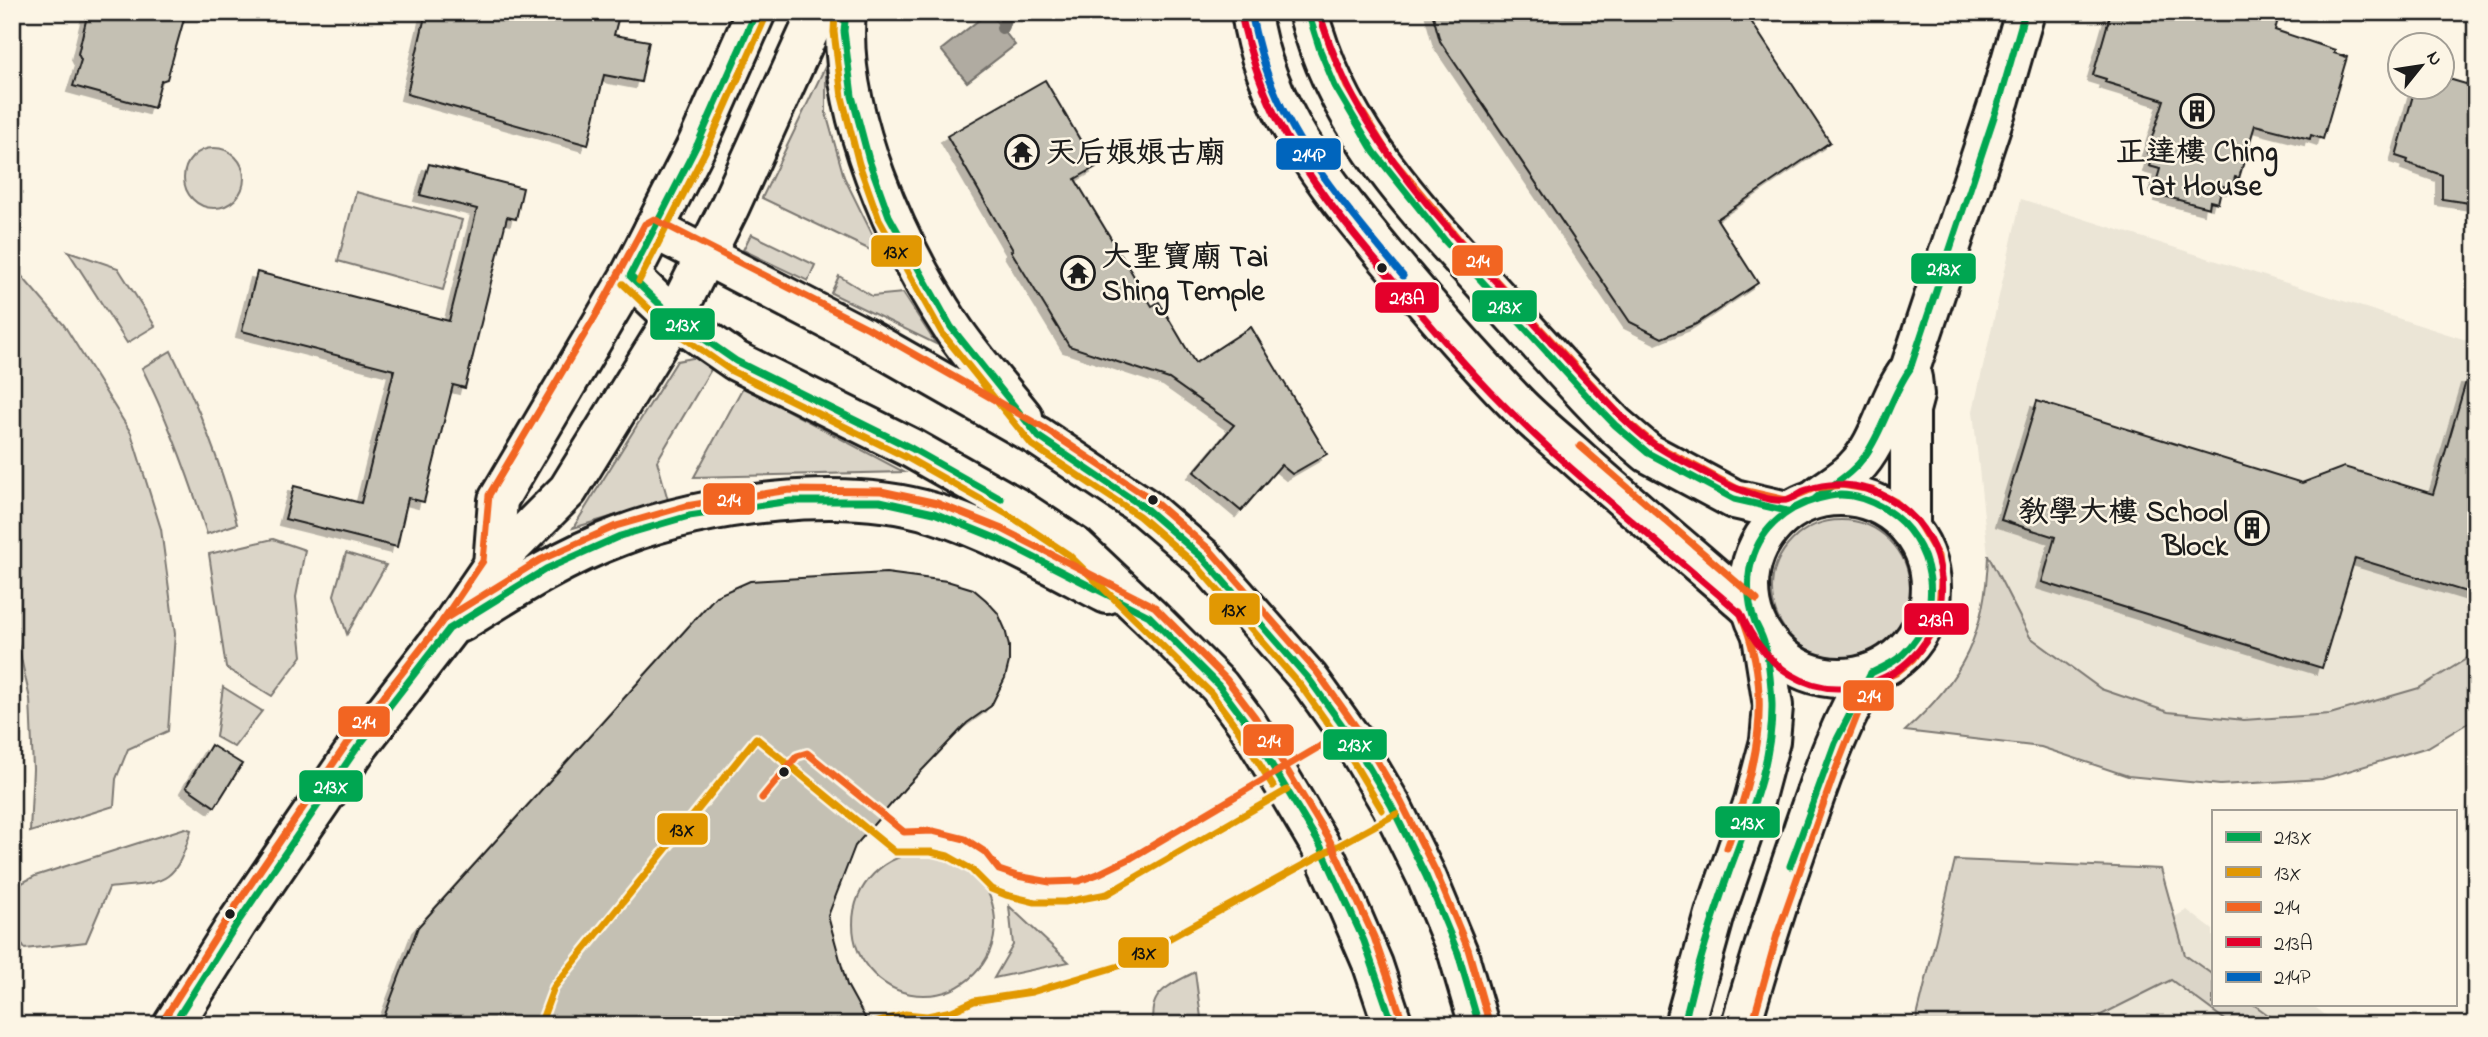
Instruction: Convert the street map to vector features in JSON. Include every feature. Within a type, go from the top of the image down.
[{"type":"main road","points":[[493,565],[498,500],[630,276],[698,143],[757,12]]},
{"type":"main road","points":[[173,1025],[238,922],[357,748],[449,629],[493,565],[568,490],[674,318],[707,255],[818,12]]},
{"type":"main road","points":[[846,12],[844,31],[852,96],[869,160],[889,216],[951,327],[1039,437]]},
{"type":"main road","points":[[1251,12],[1271,87],[1320,171],[1395,267],[1520,407],[1756,622],[1783,659],[1810,673],[1840,679],[1871,673],[1890,664],[1906,651],[1921,630],[1929,606],[1931,581],[1928,560],[1910,528],[1890,510],[1867,499],[1841,495],[1802,504],[1734,499],[1648,453],[1588,397],[1423,216],[1390,175],[1354,124],[1330,80],[1316,45],[1308,12]]},
{"type":"main road","points":[[1684,1025],[1714,914],[1754,801],[1770,741],[1773,706],[1748,580],[1754,553],[1768,529],[1856,468],[1880,430],[1899,384],[1910,369],[2000,99],[2025,12]]},
{"type":"main road","points":[[654,229],[875,343],[1039,437],[1145,508],[1203,558],[1309,679],[1352,739],[1391,805],[1458,953],[1479,1025]]},
{"type":"main road","points":[[630,276],[674,318],[736,361],[911,448],[1017,508],[1076,547],[1149,616],[1219,685],[1246,722],[1282,781],[1320,845],[1341,890],[1368,953],[1393,1025]]},
{"type":"main road","points":[[1910,369],[1914,395],[1910,410],[1910,528]]},
{"type":"main road","points":[[449,629],[546,569],[620,536],[689,516],[790,501],[880,501],[934,513],[998,539],[1149,616]]},
{"type":"main road","points":[[1741,1025],[1768,932],[1824,769],[1850,706],[1871,673]]},
{"type":"shaded area","points":[[989,12],[1015,45],[967,82],[941,50]]},
{"type":"shaded area","points":[[826,65],[826,113],[844,177],[883,256],[762,198]]},
{"type":"shaded area","points":[[214,148],[231,153],[239,161],[244,178],[239,195],[231,203],[214,208],[197,203],[189,195],[184,178],[189,161],[197,153]]},
{"type":"shaded area","points":[[356,192],[462,220],[443,290],[338,261]]},
{"type":"shaded area","points":[[2021,199],[2476,343],[2476,653],[2419,688],[2330,714],[2244,720],[2168,712],[2101,689],[2030,637],[1988,555],[1973,411]]},
{"type":"shaded area","points":[[751,234],[815,265],[808,281],[743,250]]},
{"type":"shaded area","points":[[68,251],[118,268],[155,326],[127,343]]},
{"type":"shaded area","points":[[12,265],[64,325],[131,433],[161,529],[175,634],[168,731],[128,749],[116,779],[114,806],[30,832],[33,769],[30,699],[12,617]]},
{"type":"shaded area","points":[[839,276],[872,296],[903,293],[936,344],[831,293]]},
{"type":"shaded area","points":[[171,351],[209,436],[237,524],[207,534],[178,450],[142,368]]},
{"type":"shaded area","points":[[698,357],[713,366],[657,461],[668,500],[573,528],[677,361]]},
{"type":"shaded area","points":[[743,387],[904,472],[694,477]]},
{"type":"shaded area","points":[[1841,520],[1867,525],[1890,540],[1905,563],[1910,589],[1905,615],[1890,638],[1867,653],[1841,658],[1815,653],[1792,638],[1777,615],[1772,589],[1777,563],[1792,540],[1815,525]]},
{"type":"shaded area","points":[[273,539],[305,550],[296,597],[302,656],[272,696],[226,668],[209,554]]},
{"type":"shaded area","points":[[346,553],[386,565],[347,634],[334,595]]},
{"type":"shaded area","points":[[1988,555],[2030,637],[2101,689],[2168,712],[2244,720],[2330,714],[2419,688],[2476,653],[2476,718],[2428,747],[2322,779],[2220,785],[2128,776],[2041,747],[1905,731],[1942,693],[1968,653],[1982,608]]},
{"type":"shaded area","points":[[223,687],[262,711],[234,747],[216,737]]},
{"type":"shaded area","points":[[185,828],[191,830],[179,863],[172,872],[154,882],[109,888],[86,942],[25,949],[12,930],[12,902],[20,884],[35,876]]},
{"type":"shaded area","points":[[924,853],[951,858],[974,874],[990,897],[995,924],[990,951],[974,974],[951,990],[924,995],[897,990],[874,974],[858,951],[853,924],[858,897],[874,874],[897,858]]},
{"type":"shaded area","points":[[1955,860],[2161,869],[2185,955],[2212,974],[2212,1006],[2256,1006],[2282,1025],[2232,1025],[2171,980],[2081,1025],[1915,1025]]},
{"type":"shaded area","points":[[1009,906],[1069,962],[994,978],[1013,945]]},
{"type":"shaded area","points":[[2187,910],[2212,929],[2212,1006],[2314,1006],[2338,1025],[1981,1025]]},
{"type":"shaded area","points":[[1195,972],[1202,1025],[1153,1025],[1152,1014],[1157,997],[1169,986]]},
{"type":"building","points":[[88,12],[186,12],[167,79],[161,81],[154,108],[73,86],[81,60],[78,54]]},
{"type":"building","points":[[426,12],[620,12],[614,35],[649,41],[641,82],[604,75],[588,145],[407,94]]},
{"type":"building","points":[[1432,12],[1745,12],[1830,142],[1717,219],[1758,283],[1696,324],[1662,338],[1630,322],[1440,41]]},
{"type":"building","name":"正達樓 Ching Tat House","points":[[2111,12],[2280,12],[2275,30],[2335,50],[2334,53],[2347,57],[2323,139],[2311,135],[2310,139],[2255,125],[2239,178],[2235,177],[2232,188],[2222,186],[2218,203],[2210,201],[2209,208],[2160,195],[2162,188],[2155,186],[2160,169],[2149,166],[2152,155],[2147,153],[2164,100],[2105,82],[2106,79],[2093,75]]},
{"type":"building","points":[[1045,80],[1096,167],[1075,179],[1152,306],[1159,302],[1195,363],[1251,327],[1327,454],[1292,474],[1281,465],[1241,511],[1194,472],[1234,425],[1169,379],[1069,346],[1011,251],[1013,250],[947,136]]},
{"type":"building","points":[[2456,81],[2476,87],[2476,204],[2442,199],[2442,175],[2407,163],[2408,160],[2396,156],[2411,102],[2456,102]]},
{"type":"building","points":[[429,164],[523,188],[516,219],[507,217],[465,388],[453,385],[424,502],[408,498],[397,547],[285,519],[294,486],[361,503],[394,370],[242,331],[257,272],[449,321],[477,209],[420,195]]},
{"type":"building","name":"教學大樓 School Block","points":[[2467,378],[2476,379],[2476,595],[2355,558],[2322,668],[2042,582],[2055,537],[2001,520],[2037,401],[2302,483],[2344,467],[2433,494]]},
{"type":"building","points":[[886,573],[947,581],[973,589],[998,613],[1009,646],[1009,662],[1005,678],[991,706],[967,723],[855,846],[828,916],[847,985],[869,1025],[381,1025],[418,927],[716,596],[750,581]]},
{"type":"building","points":[[211,745],[242,764],[215,807],[186,787]]},
{"type":"waterway","points":[[1002,28],[1009,12]]},
{"type":"transit line","name":"213X","points":[[756,12],[698,143],[630,276],[674,318],[736,361],[911,448],[1001,499]]},
{"type":"transit line","name":"13X","points":[[835,12],[834,32],[842,97],[859,164],[879,220],[942,333],[1032,445],[1139,516],[1196,565],[1301,686],[1343,745],[1382,810]]},
{"type":"transit line","name":"213X","points":[[846,12],[844,31],[852,96],[869,160],[889,216],[951,327],[1039,437],[1145,508],[1203,558],[1309,679],[1352,739],[1391,805],[1426,876],[1458,953],[1479,1025]]},
{"type":"transit line","name":"214P","points":[[1251,12],[1268,76],[1298,137],[1330,185],[1403,276]]},
{"type":"transit line","name":"213X","points":[[1308,12],[1335,86],[1374,152],[1446,242],[1588,397],[1648,453],[1734,499],[1787,511]]},
{"type":"transit line","name":"214","points":[[1319,12],[1347,87],[1389,155],[1468,250],[1622,417],[1654,444],[1738,489],[1786,500],[1815,488],[1842,485],[1872,490],[1896,502],[1917,521],[1938,556],[1941,581],[1939,607],[1931,634],[1913,659],[1896,673],[1878,681],[1859,711],[1777,935],[1752,1025]]},
{"type":"transit line","name":"213A","points":[[1241,14],[1263,89],[1278,122],[1316,184],[1435,330],[1518,419],[1600,494],[1741,614],[1762,649],[1790,674],[1825,687],[1844,688],[1878,680],[1907,663],[1926,640],[1936,621],[1941,600],[1937,558],[1916,520],[1889,498],[1855,486],[1819,487],[1785,500],[1755,495],[1728,485],[1680,460],[1641,434],[1490,275],[1434,213],[1399,169],[1368,123],[1346,83],[1319,12]]},
{"type":"transit line","name":"213X","points":[[1816,498],[1848,474],[1865,456],[1910,369],[2000,99],[2025,12]]},
{"type":"transit line","name":"13X","points":[[639,281],[707,148],[766,16]]},
{"type":"transit line","name":"214","points":[[164,1019],[229,916],[348,742],[441,623],[483,561],[489,495],[599,310],[645,224],[654,219],[868,328],[1044,428],[1151,499],[1210,550],[1317,672],[1361,734],[1400,800],[1436,872],[1468,949],[1489,1022]]},
{"type":"transit line","name":"13X","points":[[623,284],[667,326],[730,370],[906,457],[1012,517],[1069,555],[1211,693],[1237,728],[1273,786]]},
{"type":"transit line","name":"214","points":[[1580,446],[1757,600]]},
{"type":"transit line","name":"214","points":[[443,620],[540,560],[616,526],[686,506],[728,499],[790,490],[881,491],[937,503],[1002,529],[1155,607],[1227,680],[1255,717],[1330,841],[1374,937],[1403,1022]]},
{"type":"transit line","name":"213X","points":[[1684,1025],[1704,948],[1752,811],[1769,748],[1772,704],[1770,675],[1764,643],[1750,605],[1751,562],[1759,542],[1774,523],[1805,503],[1837,495],[1859,497],[1872,502],[1902,522],[1925,557],[1930,577],[1926,618],[1917,637],[1903,654],[1892,663],[1871,673]]},
{"type":"transit line","name":"213X","points":[[173,1025],[238,922],[357,748],[449,629],[546,569],[620,536],[689,516],[790,501],[880,501],[934,513],[998,539],[1149,616],[1219,686],[1246,722],[1320,845],[1364,941],[1393,1025]]},
{"type":"transit line","name":"214","points":[[1727,848],[1746,788],[1758,731],[1757,673],[1751,643],[1740,612]]},
{"type":"transit line","name":"213X","points":[[1790,866],[1835,743],[1871,673]]},
{"type":"transit line","name":"13X","points":[[540,1025],[554,987],[756,738],[895,852],[931,852],[948,856],[971,869],[991,889],[1035,902],[1065,902],[1107,894],[1287,790]]},
{"type":"transit line","name":"214","points":[[762,798],[797,756],[807,753],[904,832],[933,831],[965,839],[985,852],[999,870],[1017,876],[1050,882],[1079,881],[1131,858],[1329,741]]},
{"type":"transit line","name":"13X","points":[[868,1025],[905,1014],[927,1016],[952,1011],[974,1001],[1032,992],[1119,966],[1396,814]]},
{"type":"place","name":"正達樓 Ching Tat House","points":[[2197,111]]},
{"type":"place","name":"天后娘娘古廟","points":[[1022,152]]},
{"type":"place","name":"大聖寶廟 Tai Shing Temple","points":[[1078,273]]},
{"type":"place","name":"教學大樓 School Block","points":[[2252,528]]}]
